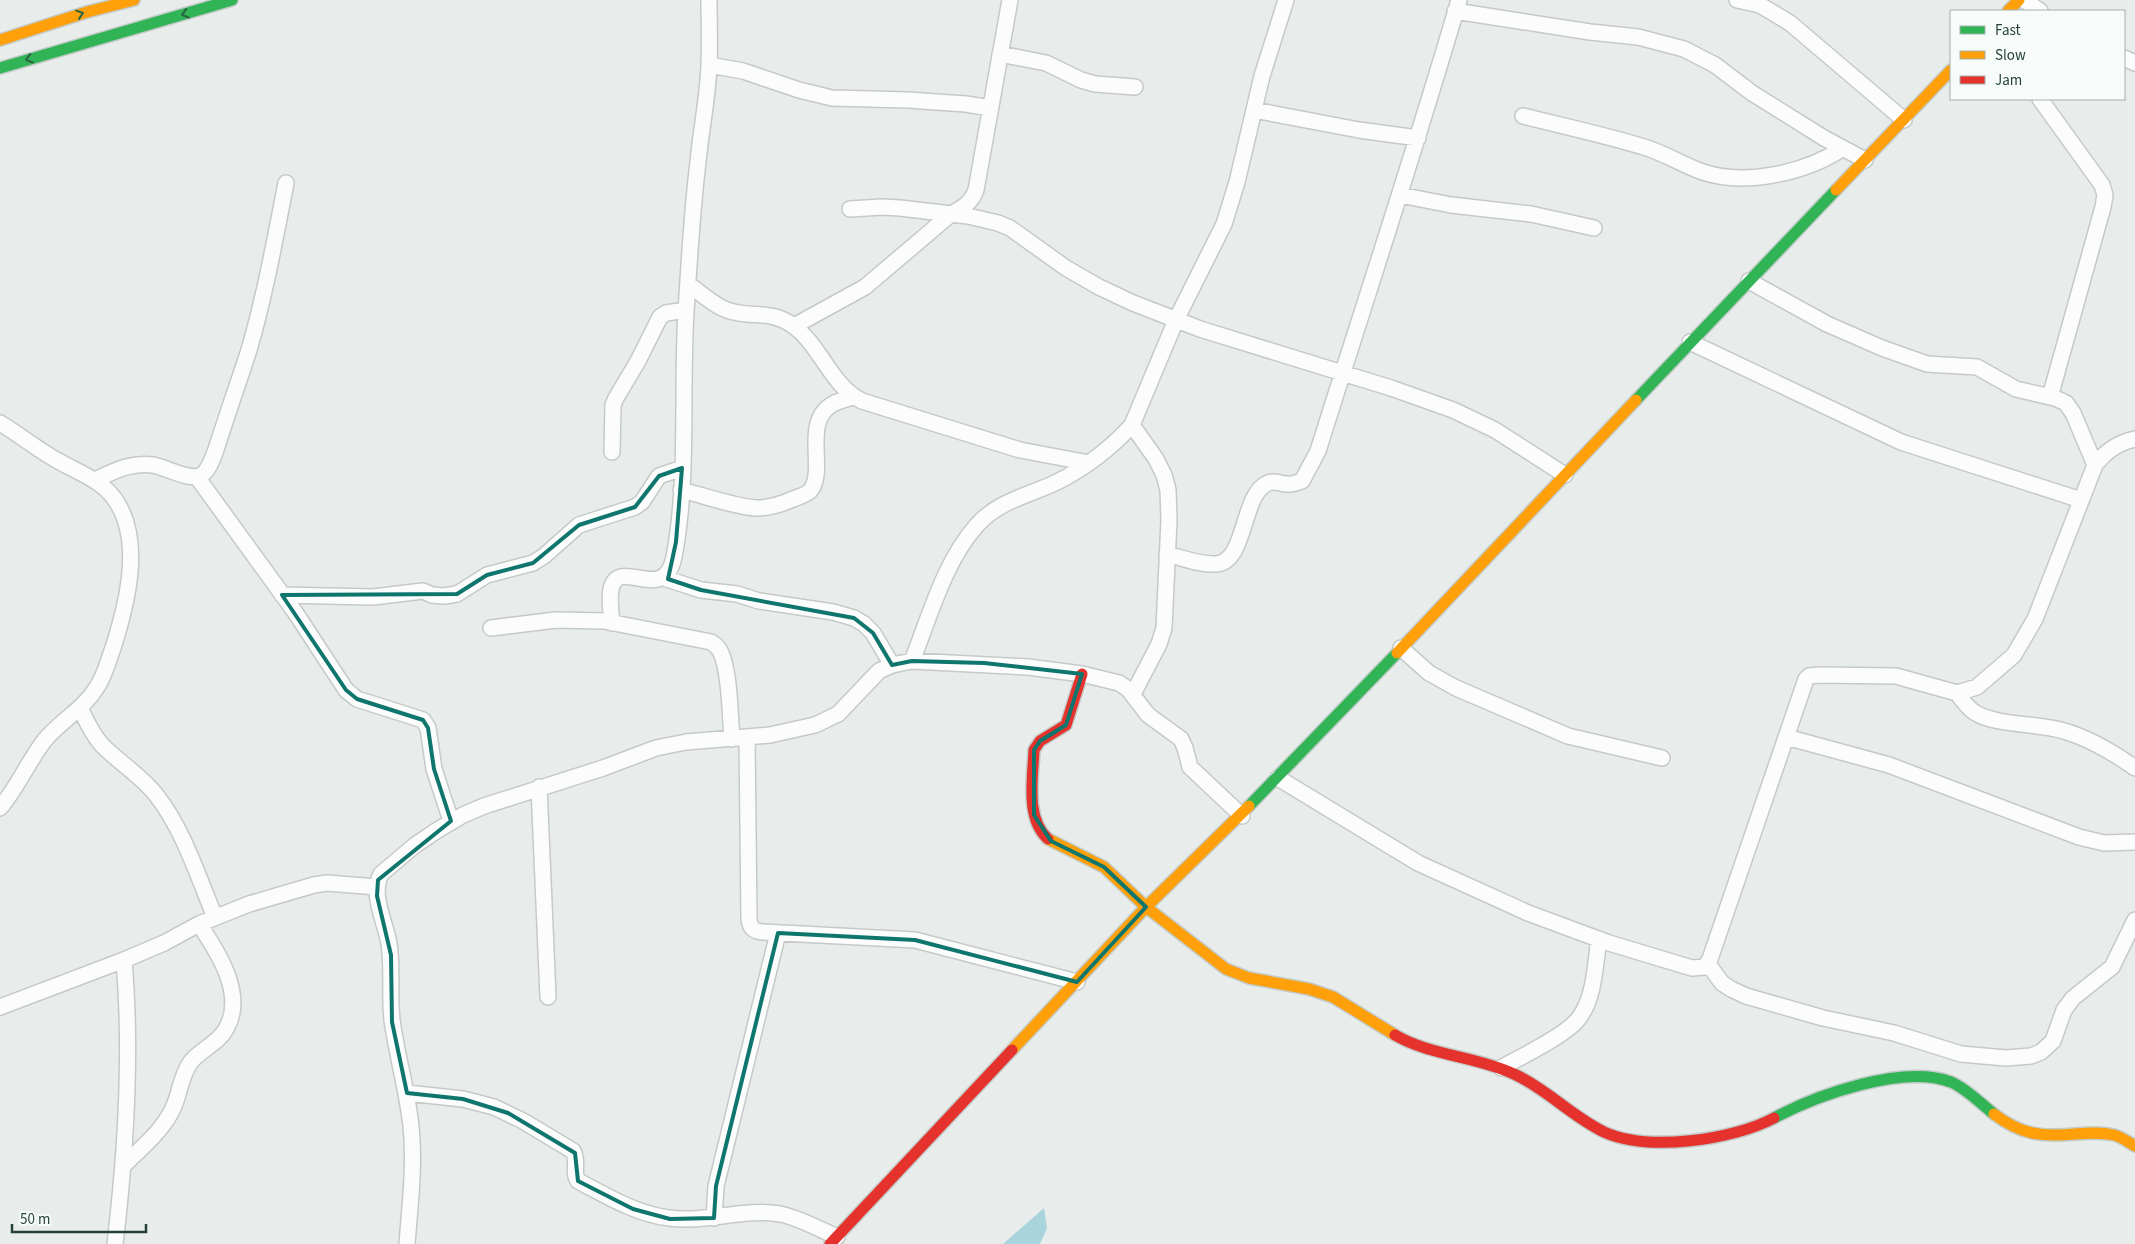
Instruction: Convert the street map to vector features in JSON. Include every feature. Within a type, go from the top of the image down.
[{"type":"street","points":[[0,40],[87,12],[134,0]]},
{"type":"street","points":[[0,68],[232,0]]},
{"type":"street","points":[[664,578],[669,572],[674,558],[681,490],[686,310],[696,174],[709,65],[709,0]]},
{"type":"street","points":[[794,326],[865,288],[951,214],[965,207],[972,199],[976,190],[1010,0]]},
{"type":"street","points":[[912,661],[954,561],[978,524],[996,509],[1057,482],[1089,462],[1132,425],[1176,320],[1224,224],[1237,182],[1262,76],[1286,0]]},
{"type":"street","points":[[1737,0],[1760,5],[1790,23],[1904,120]]},
{"type":"street","points":[[2009,10],[2018,0]]},
{"type":"street","points":[[2024,0],[2039,10]]},
{"type":"street","points":[[1167,554],[1207,564],[1219,564],[1227,561],[1238,540],[1258,491],[1267,484],[1277,482],[1288,484],[1302,481],[1310,469],[1318,451],[1400,195],[1457,6],[1590,32],[1638,37],[1684,49],[1714,65],[1752,93],[1865,160]]},
{"type":"street","points":[[1000,54],[1046,63],[1081,80],[1095,84],[1135,87]]},
{"type":"street","points":[[709,65],[743,71],[792,88],[832,98],[908,100],[966,104],[990,108]]},
{"type":"street","points":[[407,1092],[463,1099],[494,1107],[508,1113],[573,1151],[576,1158],[576,1180],[633,1209],[670,1218],[714,1218],[762,1213],[780,1214],[795,1218],[834,1240],[1146,907],[1242,816],[1690,342],[1950,71]]},
{"type":"street","points":[[2041,100],[2079,156],[2097,176],[2102,184],[2104,195],[2103,207],[2050,397]]},
{"type":"street","points":[[1254,110],[1359,130],[1418,138]]},
{"type":"street","points":[[1523,116],[1644,147],[1700,171],[1728,176],[1760,176],[1794,170],[1827,158],[1842,148]]},
{"type":"street","points":[[95,480],[127,466],[138,464],[154,465],[188,477],[204,474],[215,453],[249,349],[266,280],[286,183]]},
{"type":"street","points":[[1400,195],[1451,205],[1514,211],[1594,228]]},
{"type":"street","points":[[850,209],[882,207],[951,214],[987,220],[1010,228],[1066,268],[1099,287],[1176,320],[1391,388],[1474,419],[1565,475]]},
{"type":"street","points":[[1749,281],[1827,324],[1882,348],[1927,364],[1976,367],[2016,390],[2050,397],[2066,403],[2073,412],[2095,465]]},
{"type":"street","points":[[688,284],[728,311],[773,315],[794,326],[843,388],[853,397],[874,406],[901,412],[1020,450],[1089,462]]},
{"type":"street","points":[[612,452],[613,405],[616,398],[660,317],[686,310]]},
{"type":"street","points":[[1690,342],[1901,442],[2081,500]]},
{"type":"street","points":[[681,490],[756,508],[789,501],[809,492],[815,482],[817,471],[815,456],[816,433],[823,414],[831,406],[853,397]]},
{"type":"street","points":[[0,422],[56,460],[95,480],[114,498],[122,511],[129,542],[130,561],[123,611],[104,675],[97,688],[80,708],[44,742],[0,808]]},
{"type":"street","points":[[1132,425],[1164,475],[1169,501],[1164,628],[1159,644],[1132,694]]},
{"type":"street","points":[[1278,778],[1418,863],[1528,913],[1599,939],[1692,968],[1701,968],[1708,964],[1803,683],[1809,676],[1813,675],[1896,676],[1957,693],[1976,687],[2004,665],[2021,644],[2042,604],[2095,465],[2117,445],[2135,439]]},
{"type":"street","points":[[282,595],[373,597],[423,591],[444,596],[457,594],[486,575],[533,562],[544,556],[579,525],[635,507],[642,502],[659,476],[682,468]]},
{"type":"street","points":[[196,477],[282,595],[346,690],[357,698],[423,720],[428,728],[434,769],[451,821]]},
{"type":"street","points":[[612,623],[611,588],[616,580],[634,576],[655,580],[664,578],[701,590],[738,594],[759,601],[833,612],[854,618],[873,633],[892,665]]},
{"type":"street","points":[[491,628],[556,620],[612,623],[711,642],[716,645],[722,654],[739,739],[747,857],[749,926],[757,931],[915,940],[975,954],[1077,982]]},
{"type":"street","points":[[1401,648],[1429,672],[1456,688],[1568,736],[1662,758]]},
{"type":"street","points":[[407,1244],[411,1185],[411,1128],[407,1092],[392,1022],[391,955],[377,887],[381,874],[414,846],[451,821],[491,803],[603,768],[664,746],[686,742],[739,739],[789,731],[829,720],[849,704],[879,671],[892,665],[912,661],[999,664],[1082,674],[1119,684],[1132,694],[1148,714],[1181,739],[1186,748],[1190,767],[1242,816]]},
{"type":"street","points":[[1082,674],[1066,725],[1040,740],[1034,750],[1032,776],[1034,815],[1042,833],[1051,841],[1104,866],[1146,907],[1226,969],[1238,975],[1253,980],[1320,992],[1411,1043],[1501,1068],[1532,1084],[1586,1123],[1621,1139],[1666,1141],[1729,1134],[1768,1122],[1805,1102],[1826,1095],[1878,1082],[1901,1078],[1917,1078],[1940,1080],[1958,1086],[1999,1119],[2023,1132],[2047,1136],[2108,1134],[2120,1137],[2135,1146]]},
{"type":"street","points":[[1957,693],[1966,706],[1981,716],[2064,731],[2100,748],[2135,768]]},
{"type":"street","points":[[80,708],[90,729],[101,743],[143,780],[166,809],[182,839],[215,917]]},
{"type":"street","points":[[1786,737],[1889,764],[2079,837],[2104,843],[2135,842]]},
{"type":"street","points":[[539,787],[548,997]]},
{"type":"street","points":[[0,1007],[124,960],[164,943],[199,924],[249,904],[314,886],[341,883],[377,887]]},
{"type":"street","points":[[1708,964],[1722,983],[1746,996],[1823,1018],[1894,1033],[1961,1054],[1990,1057],[2023,1056],[2041,1052],[2053,1041],[2064,1010],[2085,987],[2102,977],[2112,967],[2135,920]]},
{"type":"street","points":[[122,1166],[167,1120],[190,1062],[226,1030],[232,1007],[230,986],[214,946],[199,924]]},
{"type":"street","points":[[714,1218],[716,1186],[778,932]]},
{"type":"street","points":[[1501,1068],[1564,1031],[1579,1019],[1589,998],[1599,939]]},
{"type":"street","points":[[115,1244],[122,1166],[126,1081],[126,984],[124,960]]},
{"type":"highlighted area","points":[[682,468],[676,542],[668,579],[701,590],[854,618],[873,633],[892,665],[912,661],[984,663],[1082,674],[1066,725],[1040,741],[1034,750],[1034,815],[1051,841],[1104,867],[1146,907],[1077,982],[915,940],[778,933],[716,1186],[714,1218],[670,1219],[633,1209],[578,1181],[575,1153],[508,1113],[463,1099],[407,1093],[392,1022],[391,955],[377,896],[378,880],[451,821],[434,769],[428,728],[423,720],[357,699],[346,690],[282,595],[457,594],[487,575],[533,563],[579,525],[635,507],[659,476]]},
{"type":"water","points":[[1044,1208],[1047,1228],[1040,1244],[1003,1244]]},
{"type":"traffic: fast","points":[[0,68],[232,0]]},
{"type":"traffic: fast","points":[[1636,400],[1836,190]]},
{"type":"traffic: fast","points":[[1249,806],[1397,653]]},
{"type":"traffic: fast","points":[[1774,1118],[1813,1100],[1836,1092],[1885,1079],[1909,1077],[1931,1077],[1951,1082],[1968,1092],[1994,1114]]},
{"type":"traffic: slow","points":[[0,40],[87,12],[134,0]]},
{"type":"traffic: slow","points":[[2009,10],[2019,0]]},
{"type":"traffic: slow","points":[[1836,190],[1950,71]]},
{"type":"traffic: slow","points":[[1397,653],[1636,400]]},
{"type":"traffic: slow","points":[[1012,1050],[1146,907],[1249,806]]},
{"type":"traffic: slow","points":[[1048,839],[1104,867],[1146,907],[1226,969],[1249,978],[1309,989],[1333,997],[1395,1035]]},
{"type":"traffic: slow","points":[[1994,1114],[2013,1126],[2032,1133],[2042,1135],[2104,1133],[2120,1137],[2135,1146]]},
{"type":"traffic: jam","points":[[1048,839],[1041,830],[1033,809],[1034,750],[1040,741],[1066,725],[1082,674]]},
{"type":"traffic: jam","points":[[1395,1035],[1438,1052],[1484,1063],[1514,1074],[1537,1087],[1592,1126],[1622,1138],[1643,1141],[1690,1141],[1736,1132],[1757,1126],[1774,1118]]},
{"type":"traffic: jam","points":[[830,1244],[1012,1050]]}]
